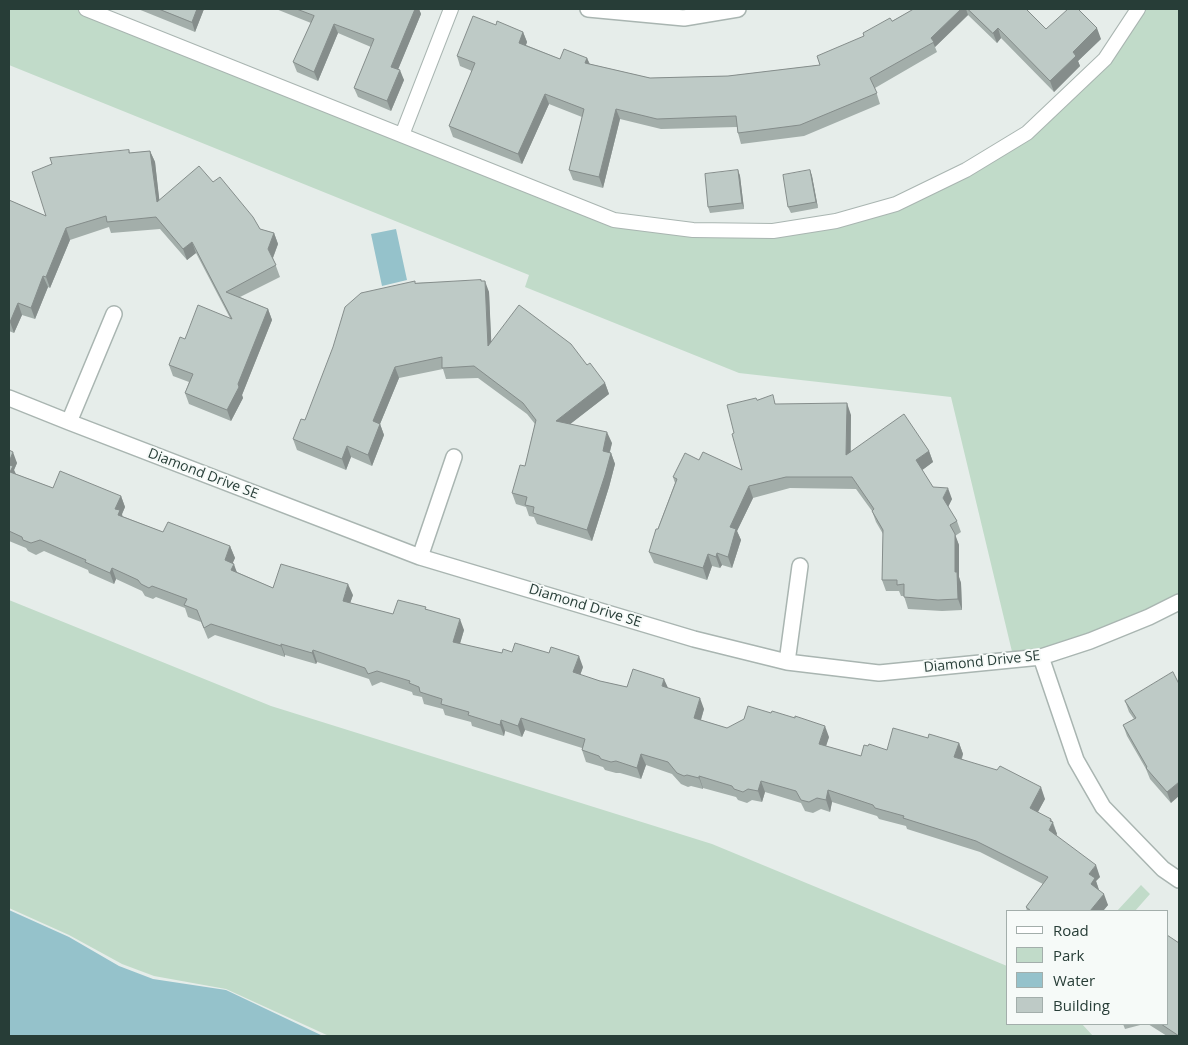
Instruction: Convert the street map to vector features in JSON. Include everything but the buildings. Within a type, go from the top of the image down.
[{"type":"street","points":[[588,9],[684,18],[738,9]]},
{"type":"street","points":[[69,422],[114,314]]},
{"type":"street","name":"Diamond Drive SE","points":[[9,398],[420,557],[694,639],[786,662],[878,673],[1041,657],[1149,617],[1179,602]]},
{"type":"street","points":[[420,557],[454,457]]},
{"type":"street","points":[[786,662],[800,566]]},
{"type":"street","points":[[1041,657],[1076,760],[1103,807],[1163,869],[1179,880]]},
{"type":"lane","points":[[86,9],[614,220],[694,230],[773,231],[836,221],[896,204],[966,170],[1027,133],[1105,59],[1138,9]]},
{"type":"lane","points":[[402,135],[451,9]]},
{"type":"green space","points":[[9,9],[86,9],[614,220],[693,230],[836,221],[966,170],[1068,96],[1138,9],[1179,9],[1179,602],[1149,617],[1014,660],[951,397],[739,373],[525,287],[529,275],[9,65]]},
{"type":"green space","points":[[9,600],[271,706],[712,844],[1006,966],[1006,1025],[1083,1025],[1093,1036],[329,1036],[226,989],[154,976],[122,964],[69,935],[9,908]]},
{"type":"green space","points":[[1141,885],[1150,894],[1136,910],[1118,910]]},
{"type":"water","points":[[396,229],[407,280],[382,286],[371,234]]},
{"type":"water","points":[[9,910],[69,937],[119,966],[153,979],[226,990],[323,1036],[9,1036]]}]
